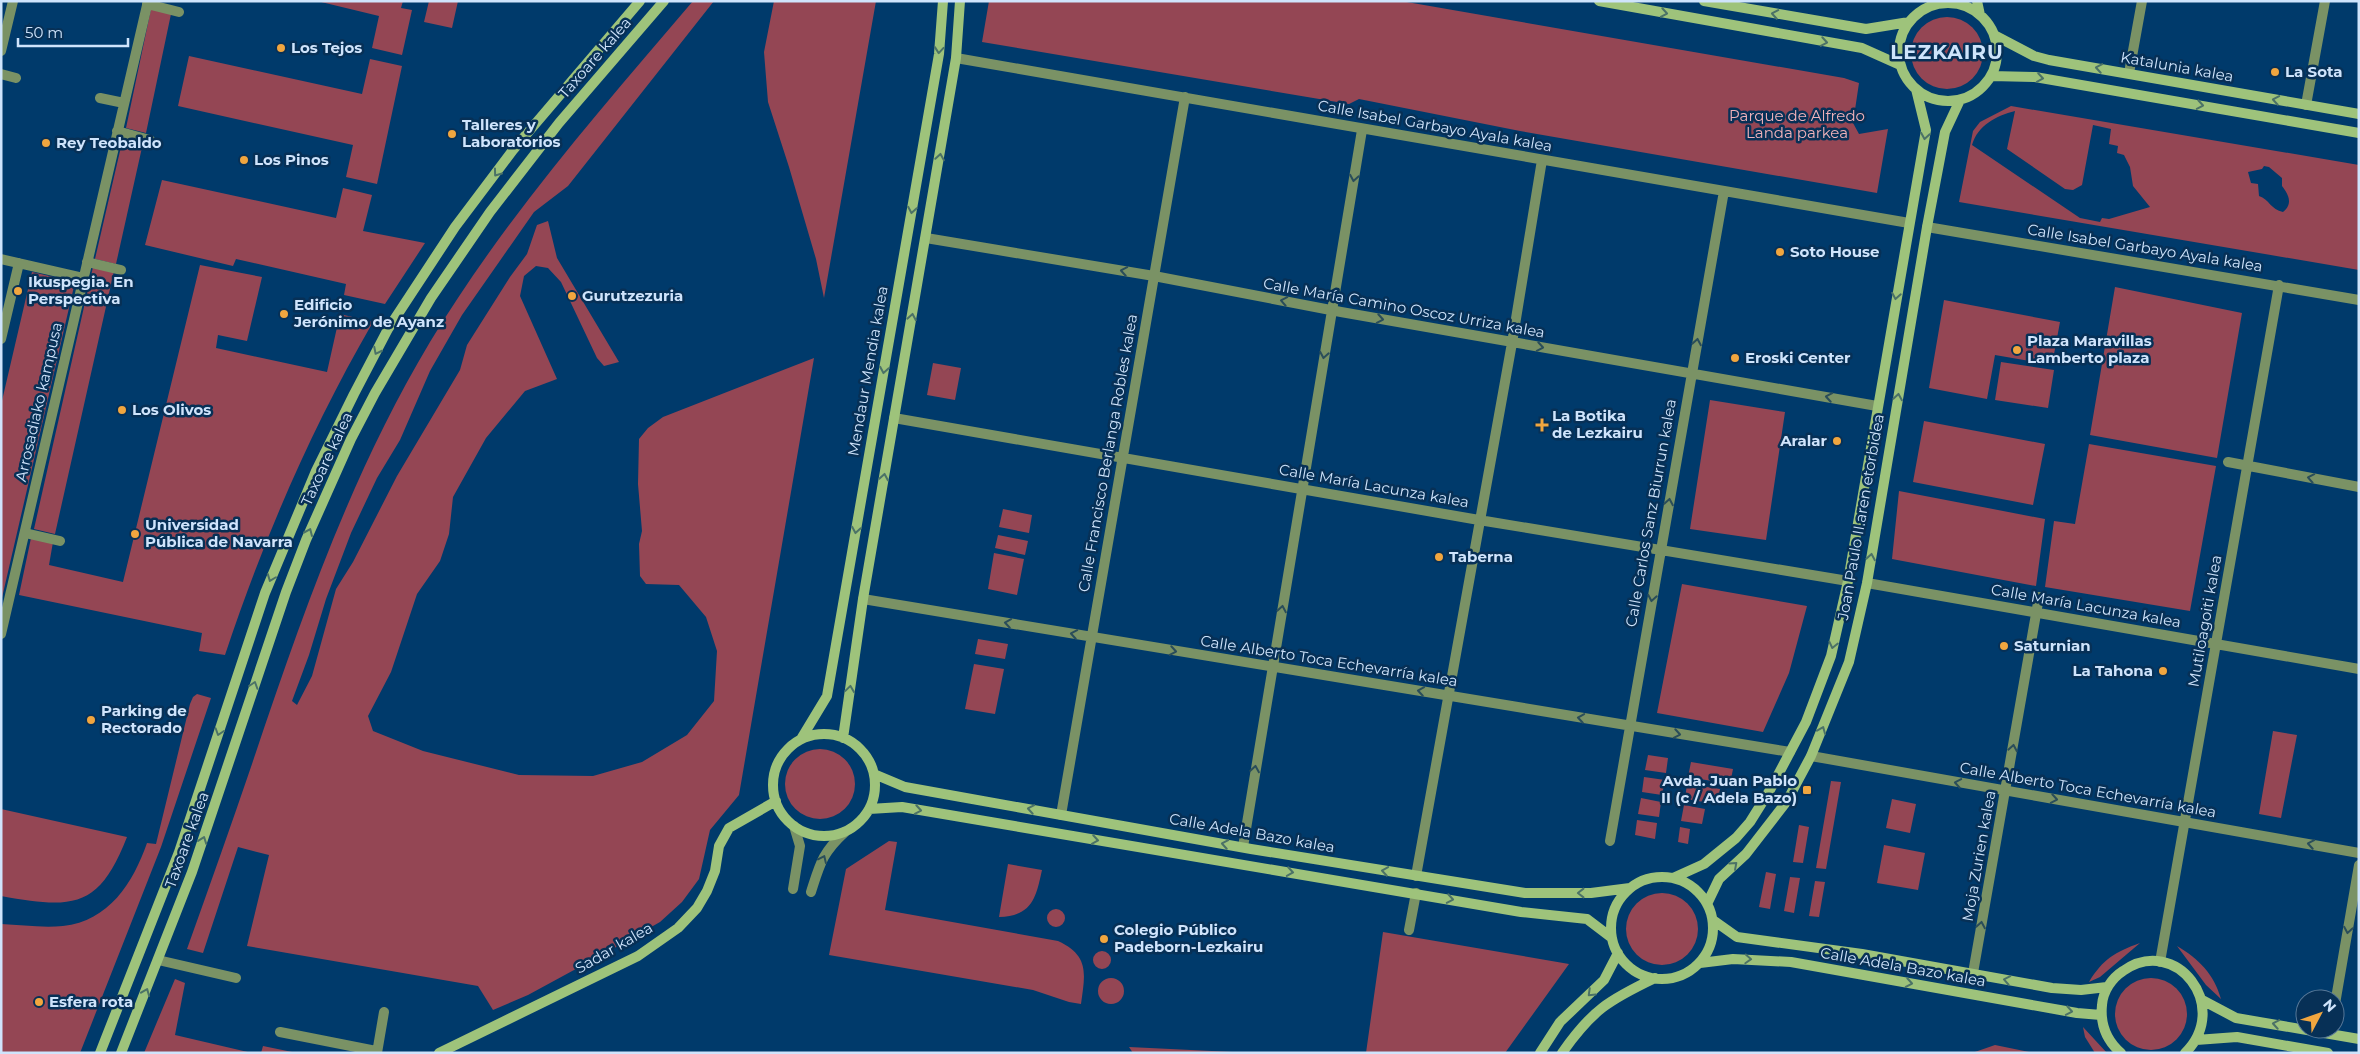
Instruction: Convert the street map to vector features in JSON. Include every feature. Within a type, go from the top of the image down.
[{"type":"street","points":[[1,51],[13,1]]},
{"type":"street","name":"Taxoare kalea","points":[[100,1053],[179,852],[272,576],[316,471],[354,394],[388,329],[456,227],[513,150],[640,1]]},
{"type":"street","name":"Taxoare kalea","points":[[121,1053],[220,794],[286,592],[330,485],[375,393],[431,298],[490,212],[572,108],[664,1]]},
{"type":"street","name":"Mendaur Mendia kalea","points":[[801,739],[827,696],[938,61],[942,1]]},
{"type":"street","points":[[843,738],[863,599],[956,58],[960,1]]},
{"type":"street","points":[[1599,1],[1862,48],[1900,64]]},
{"type":"street","points":[[1704,1],[1866,29],[1909,22]]},
{"type":"street","points":[[1977,1],[1980,15]]},
{"type":"street","points":[[2129,73],[2142,1]]},
{"type":"street","points":[[2306,105],[2325,1]]},
{"type":"street","name":"Arrosadiako kampusa","points":[[1,634],[147,3],[180,12]]},
{"type":"street","points":[[1934,3],[1966,6],[1980,15],[1994,35],[1997,49],[1996,63],[1991,76],[1983,87],[1973,95],[1960,100],[1944,102],[1929,98],[1916,89],[1906,78],[1900,64],[1899,50],[1902,35],[1909,22],[1919,12],[1934,3]]},
{"type":"street","name":"Katalunia kalea","points":[[1994,35],[2034,56],[2359,114]]},
{"type":"street","name":"Calle Isabel Garbayo Ayala kalea","points":[[956,58],[1185,97],[1362,130],[1909,223]]},
{"type":"street","points":[[1,74],[16,78]]},
{"type":"street","points":[[1991,76],[2035,77],[2359,133]]},
{"type":"street","name":"Joan Paulo II.aren etorbidea","points":[[1673,878],[1704,864],[1736,838],[1750,822],[1770,790],[1806,722],[1831,656],[1848,581],[1926,130],[1916,89]]},
{"type":"street","name":"Calle Francisco Berlanga Robles kalea","points":[[1061,815],[1185,97]]},
{"type":"street","points":[[100,98],[124,103]]},
{"type":"street","name":"Joan Paulo II.aren etorbidea","points":[[1707,904],[1719,879],[1746,854],[1788,801],[1811,756],[1849,662],[1867,583],[1927,227],[1945,132],[1960,100]]},
{"type":"street","points":[[1243,847],[1362,130]]},
{"type":"street","points":[[117,131],[150,140]]},
{"type":"street","points":[[1416,876],[1512,343],[1542,160]]},
{"type":"street","name":"Calle Carlos Sanz Biurrun kalea","points":[[1610,841],[1724,191]]},
{"type":"street","name":"Calle Isabel Garbayo Ayala kalea","points":[[1927,227],[2359,300]]},
{"type":"street","name":"Calle María Camino Oscoz Urriza kalea","points":[[926,238],[1154,276],[1512,343],[1877,406]]},
{"type":"street","points":[[1,259],[84,278]]},
{"type":"street","points":[[87,262],[121,270]]},
{"type":"street","points":[[1,339],[19,263]]},
{"type":"street","name":"Mutiloagoiti kalea","points":[[2160,962],[2279,285]]},
{"type":"street","name":"Calle María Lacunza kalea","points":[[894,418],[1122,456],[1479,520],[1848,581]]},
{"type":"street","points":[[2228,462],[2359,487]]},
{"type":"street","points":[[25,533],[60,541]]},
{"type":"street","name":"Calle María Lacunza kalea","points":[[1867,583],[2359,669]]},
{"type":"street","name":"Moja Zurien kalea","points":[[1973,974],[2039,597]]},
{"type":"street","name":"Calle Alberto Toca Echevarría kalea","points":[[863,599],[1767,750],[1790,752]]},
{"type":"street","points":[[811,892],[820,862],[828,848],[859,822],[869,809],[874,792],[874,774],[868,758],[857,746],[843,738],[829,734],[801,739],[789,748],[780,759],[775,772],[773,786],[776,801],[783,815],[794,826],[806,832],[818,836],[832,836],[845,832]]},
{"type":"street","name":"Calle Alberto Toca Echevarría kalea","points":[[1811,756],[2359,853]]},
{"type":"street","name":"Calle Adela Bazo kalea","points":[[874,774],[905,787],[1243,847],[1525,893],[1591,893],[1630,888]]},
{"type":"street","name":"Sadar kalea","points":[[439,1053],[638,956],[678,928],[697,908],[707,891],[715,871],[719,846],[729,828],[776,801]]},
{"type":"street","points":[[869,809],[902,807],[1522,912],[1587,919],[1612,938]]},
{"type":"street","points":[[793,889],[800,846],[794,826]]},
{"type":"street","points":[[2338,989],[2359,865]]},
{"type":"street","points":[[1658,877],[1673,878],[1687,883],[1699,892],[1707,904],[1712,920],[1712,936],[1708,950],[1700,962],[1686,972],[1671,978],[1655,978],[1640,974],[1627,965],[1618,953],[1612,938],[1611,924],[1620,898],[1630,888],[1643,880],[1658,877]]},
{"type":"street","points":[[1409,930],[1416,893]]},
{"type":"street","name":"Calle Adela Bazo kalea","points":[[1712,920],[1737,937],[1827,948],[2052,988],[2081,990],[2107,987]]},
{"type":"street","points":[[1540,1053],[1560,1022],[1604,980],[1618,953]]},
{"type":"street","name":"Calle Adela Bazo kalea","points":[[1700,962],[1733,959],[1791,962],[2077,1013],[2101,1015]]},
{"type":"street","points":[[158,960],[236,978]]},
{"type":"street","points":[[2120,1053],[2112,1045],[2104,1031],[2101,1015],[2102,1000],[2107,987],[2117,975],[2130,966],[2145,962],[2160,962],[2175,966],[2187,975],[2196,986],[2202,1000],[2204,1014],[2202,1027],[2196,1040],[2185,1053]]},
{"type":"street","points":[[1562,1053],[1578,1029],[1597,1010],[1618,996],[1655,978]]},
{"type":"street","points":[[2202,1000],[2236,1018],[2295,1026]]},
{"type":"street","points":[[280,1032],[377,1052],[384,1012]]},
{"type":"street","points":[[2345,1035],[2359,1039]]},
{"type":"street","points":[[2196,1040],[2237,1037],[2328,1053]]},
{"type":"green space","points":[[317,1],[403,1],[401,8],[412,10],[402,55],[372,48],[379,16]]},
{"type":"green space","points":[[429,1],[458,1],[452,28],[424,22]]},
{"type":"green space","points":[[693,1],[714,1],[568,186],[534,212],[462,315],[430,371],[400,440],[377,478],[351,533],[326,599],[309,655],[292,701],[297,705],[312,676],[336,589],[353,562],[397,476],[460,370],[467,345],[510,277],[527,254],[537,225],[548,221],[557,258],[619,362],[604,366],[597,358],[561,282],[548,268],[536,266],[524,276],[520,296],[557,379],[525,391],[486,438],[453,497],[449,534],[440,561],[417,594],[391,672],[368,716],[373,731],[423,751],[519,775],[593,776],[642,762],[687,735],[714,701],[717,651],[706,617],[679,585],[646,584],[640,576],[639,544],[642,531],[638,484],[639,439],[648,428],[663,417],[814,358],[739,795],[710,830],[699,879],[682,902],[660,922],[528,995],[493,1010],[478,986],[247,946],[269,855],[238,847],[203,953],[187,949],[309,601],[352,495],[402,392],[459,296],[522,208],[589,124]]},
{"type":"green space","points":[[774,1],[876,1],[824,298],[816,259],[768,102],[764,52]]},
{"type":"green space","name":"Parque de Alfredo Landa parkea","points":[[989,1],[1401,1],[1844,78],[1859,83],[1853,123],[1859,134],[1888,129],[1877,193],[1520,131],[1359,99],[1349,104],[982,42]]},
{"type":"green space","points":[[151,9],[171,14],[146,133],[126,128]]},
{"type":"green space","points":[[1947,17],[1967,23],[1977,33],[1983,53],[1977,73],[1967,83],[1947,89],[1927,83],[1917,73],[1911,53],[1917,33],[1927,23]]},
{"type":"green space","points":[[189,56],[362,94],[370,59],[402,66],[377,184],[346,177],[353,145],[178,106]]},
{"type":"green space","points":[[2011,106],[2359,165],[2359,270],[1959,202],[1973,131],[1980,122]],"holes":[[[2015,111],[2007,149],[2065,189],[2073,190],[2082,185],[2093,125],[2111,129],[2109,144],[2118,146],[2117,153],[2124,155],[2130,167],[2133,186],[2150,207],[2109,219],[2102,218],[2100,222],[2080,218],[1972,145],[1979,132],[1989,122]],[[2264,166],[2269,167],[2282,178],[2282,186],[2289,199],[2288,206],[2283,212],[2259,196],[2258,184],[2251,183],[2248,172],[2262,169]]]},
{"type":"green space","points":[[123,138],[143,143],[116,264],[95,259]]},
{"type":"green space","points":[[162,180],[336,218],[343,188],[372,195],[363,231],[425,243],[385,304],[344,295],[346,284],[236,259],[233,266],[145,245]]},
{"type":"green space","points":[[200,265],[262,277],[247,341],[218,335],[216,348],[327,372],[340,314],[373,322],[329,403],[290,485],[256,569],[225,655],[199,651],[202,633],[19,595],[31,538],[53,542],[49,565],[123,582]]},
{"type":"green space","points":[[93,267],[114,271],[55,534],[34,529]]},
{"type":"green space","points":[[32,272],[75,282],[1,602],[1,405]]},
{"type":"green space","points":[[2115,287],[2242,313],[2217,458],[2090,435]]},
{"type":"green space","points":[[1944,300],[2060,322],[2052,365],[1995,355],[1987,399],[1929,388]]},
{"type":"green space","points":[[2001,362],[2054,370],[2048,408],[1995,400]]},
{"type":"green space","points":[[933,363],[961,368],[955,400],[927,395]]},
{"type":"green space","points":[[1710,400],[1785,412],[1766,540],[1690,529]]},
{"type":"green space","points":[[1924,421],[2045,444],[2033,505],[1913,482]]},
{"type":"green space","points":[[2089,444],[2216,466],[2190,611],[2045,587],[2054,521],[2075,524]]},
{"type":"green space","points":[[1899,491],[2045,519],[2036,586],[1892,559]]},
{"type":"green space","points":[[1003,509],[1032,515],[1029,533],[999,527]]},
{"type":"green space","points":[[998,535],[1028,541],[1025,555],[995,548]]},
{"type":"green space","points":[[994,553],[1024,559],[1017,595],[988,589]]},
{"type":"green space","points":[[1682,584],[1807,606],[1789,673],[1763,732],[1657,713]]},
{"type":"green space","points":[[978,639],[1008,644],[1005,659],[975,654]]},
{"type":"green space","points":[[974,664],[1004,669],[995,714],[965,709]]},
{"type":"green space","points":[[197,694],[211,698],[161,847],[80,1053],[1,1053],[1,924],[48,927],[79,923],[94,917],[117,898],[134,872],[147,843],[156,844],[190,704],[193,697]]},
{"type":"green space","points":[[2273,731],[2297,735],[2281,818],[2259,814]]},
{"type":"green space","points":[[827,749],[840,755],[849,764],[853,770],[855,784],[853,798],[845,809],[834,817],[813,819],[806,817],[795,809],[787,798],[785,777],[787,770],[795,759],[806,751]]},
{"type":"green space","points":[[1648,755],[1668,758],[1666,773],[1645,770]]},
{"type":"green space","points":[[1691,762],[1733,769],[1730,784],[1688,777]]},
{"type":"green space","points":[[1644,777],[1665,780],[1662,795],[1642,792]]},
{"type":"green space","points":[[1831,781],[1841,782],[1826,869],[1816,868]]},
{"type":"green space","points":[[1687,784],[1720,789],[1717,804],[1685,799]]},
{"type":"green space","points":[[1641,798],[1661,802],[1659,817],[1638,814]]},
{"type":"green space","points":[[1892,799],[1916,804],[1910,833],[1886,828]]},
{"type":"green space","points":[[1684,805],[1705,809],[1702,824],[1681,821]]},
{"type":"green space","points":[[1,809],[127,837],[106,878],[94,891],[80,898],[65,902],[47,902],[1,896]]},
{"type":"green space","points":[[1637,820],[1657,823],[1655,839],[1635,835]]},
{"type":"green space","points":[[1799,825],[1809,827],[1803,863],[1793,862]]},
{"type":"green space","points":[[1680,827],[1690,829],[1688,844],[1678,842]]},
{"type":"green space","points":[[889,841],[897,842],[885,910],[1058,941],[1076,953],[1083,967],[1084,984],[1081,1004],[1033,990],[829,955],[846,869]]},
{"type":"green space","points":[[1884,845],[1925,853],[1918,890],[1877,883]]},
{"type":"green space","points":[[1008,864],[1042,870],[1031,904],[1019,913],[999,917]]},
{"type":"green space","points":[[1766,872],[1776,874],[1770,909],[1759,907]]},
{"type":"green space","points":[[1790,877],[1800,878],[1794,913],[1784,911]]},
{"type":"green space","points":[[1815,881],[1825,882],[1819,917],[1809,916]]},
{"type":"green space","points":[[1662,893],[1682,899],[1692,909],[1698,929],[1692,949],[1682,959],[1662,965],[1642,959],[1632,949],[1626,929],[1632,909],[1642,899]]},
{"type":"green space","points":[[1056,909],[1064,914],[1065,918],[1060,926],[1056,927],[1048,922],[1047,918],[1052,910]]},
{"type":"green space","points":[[1383,932],[1569,964],[1505,1053],[1366,1053]]},
{"type":"green space","points":[[2140,943],[2100,977],[2089,982],[2099,967],[2110,957]]},
{"type":"green space","points":[[2177,946],[2205,968],[2214,982],[2221,999],[2206,985]]},
{"type":"green space","points":[[1102,951],[1108,954],[1111,960],[1108,966],[1102,969],[1096,966],[1093,960],[1096,954]]},
{"type":"green space","points":[[1111,978],[1120,982],[1124,991],[1120,1000],[1111,1004],[1102,1000],[1098,991],[1102,982]]},
{"type":"green space","points":[[2151,978],[2171,984],[2181,994],[2187,1014],[2181,1034],[2171,1044],[2151,1050],[2131,1044],[2121,1034],[2115,1014],[2121,994],[2131,984]]},
{"type":"green space","points":[[175,979],[185,983],[175,1035],[252,1053],[144,1053]]},
{"type":"green space","points":[[2083,1027],[2107,1053],[2095,1053],[2085,1037]]},
{"type":"green space","points":[[1995,1045],[2034,1053],[1972,1053]]},
{"type":"green space","points":[[263,1046],[297,1053],[261,1053]]},
{"type":"green space","points":[[1129,1047],[1253,1053],[1133,1053]]},
{"type":"place","name":"Los Tejos","points":[[281,48]]},
{"type":"place","name":"La Sota","points":[[2275,72]]},
{"type":"place","name":"Talleres y Laboratorios","points":[[452,134]]},
{"type":"place","name":"Rey Teobaldo","points":[[46,143]]},
{"type":"place","name":"Los Pinos","points":[[244,160]]},
{"type":"place","name":"Soto House","points":[[1780,252]]},
{"type":"place","name":"Ikuspegia. En Perspectiva","points":[[18,291]]},
{"type":"place","name":"Gurutzezuria","points":[[572,296]]},
{"type":"place","name":"Edificio Jerónimo de Ayanz","points":[[284,314]]},
{"type":"place","name":"Plaza Maravillas Lamberto plaza","points":[[2017,350]]},
{"type":"place","name":"Eroski Center","points":[[1735,358]]},
{"type":"place","name":"Los Olivos","points":[[122,410]]},
{"type":"place","name":"La Botika de Lezkairu","points":[[1542,425]]},
{"type":"place","name":"Aralar","points":[[1837,441]]},
{"type":"place","name":"Universidad Pública de Navarra","points":[[135,534]]},
{"type":"place","name":"Taberna","points":[[1439,557]]},
{"type":"place","name":"Saturnian","points":[[2004,646]]},
{"type":"place","name":"La Tahona","points":[[2163,671]]},
{"type":"place","name":"Parking de Rectorado","points":[[91,720]]},
{"type":"place","name":"Avda. Juan Pablo II (c / Adela Bazo)","points":[[1807,790]]},
{"type":"place","name":"Colegio Público Padeborn-Lezkairu","points":[[1104,939]]},
{"type":"place","name":"Esfera rota","points":[[39,1002]]},
{"type":"district","name":"LEZKAIRU","points":[[1947,52]]}]
